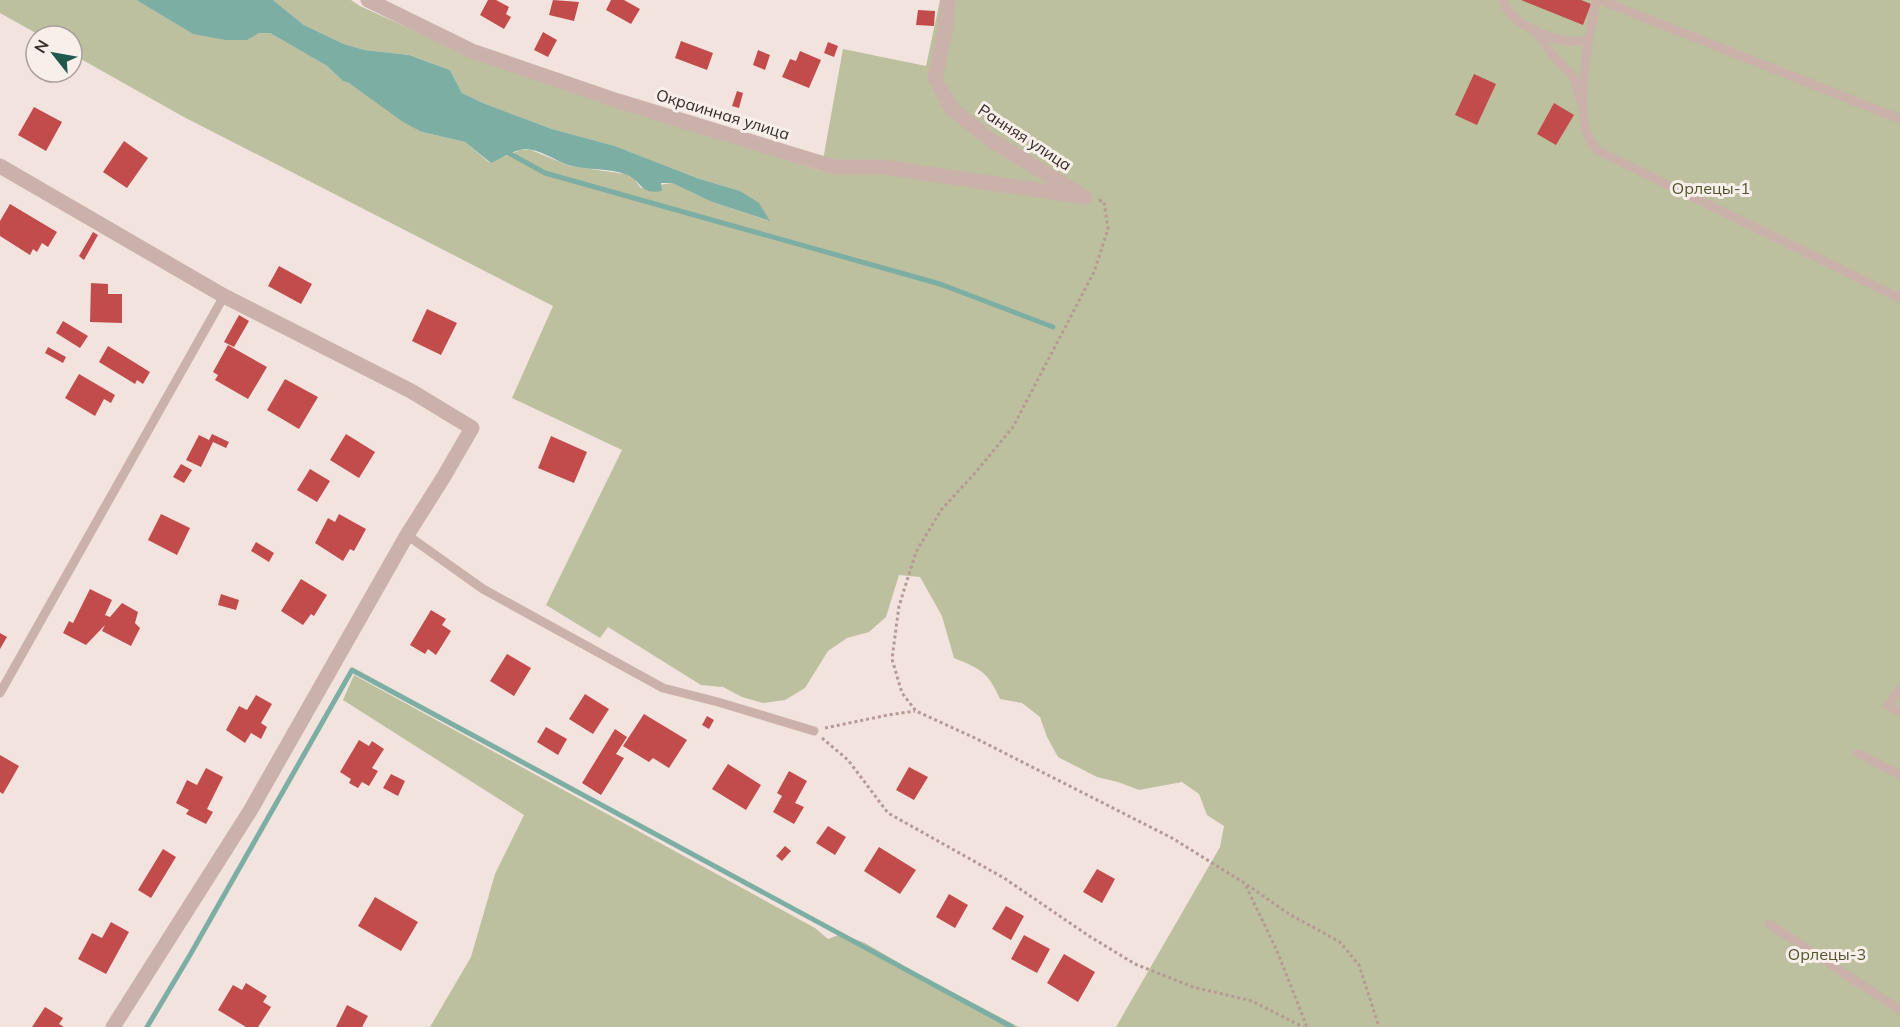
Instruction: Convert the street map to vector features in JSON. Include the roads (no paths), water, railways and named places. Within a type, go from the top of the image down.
[{"type":"street","name":"Окраинная улица","points":[[368,0],[472,51],[618,101],[834,167],[883,167],[1085,197]]},
{"type":"street","name":"Ранняя улица","points":[[948,0],[945,33],[935,78],[951,108],[989,139],[1085,197]]},
{"type":"street","points":[[0,166],[224,296],[411,391],[472,428],[407,535],[250,811],[113,1027]]},
{"type":"lane","points":[[1503,0],[1505,6],[1523,25],[1547,36],[1571,42],[1587,40],[1587,49]]},
{"type":"lane","points":[[1583,110],[1587,49],[1598,0],[1900,119]]},
{"type":"lane","points":[[1535,30],[1554,57],[1573,76],[1587,133],[1596,150],[1900,298]]},
{"type":"lane","points":[[0,693],[224,296]]},
{"type":"lane","points":[[407,535],[483,589],[663,688],[814,731]]},
{"type":"lane","points":[[1900,688],[1888,706],[1900,712]]},
{"type":"lane","points":[[1858,753],[1900,775]]},
{"type":"lane","points":[[1769,924],[1900,1010]]},
{"type":"water","points":[[136,0],[273,0],[304,25],[344,44],[365,50],[409,55],[450,70],[462,93],[483,103],[552,129],[615,146],[697,178],[740,191],[759,203],[770,221],[712,202],[672,183],[661,183],[662,191],[645,190],[627,175],[568,165],[532,150],[516,151],[491,163],[465,142],[422,132],[403,122],[343,81],[327,66],[270,33],[259,33],[247,40],[226,40],[193,34]]},
{"type":"waterway","points":[[505,151],[545,173],[940,284],[1053,327]]},
{"type":"waterway","points":[[147,1027],[352,670],[1012,1027]]},
{"type":"park label","name":"Орлецы-1","points":[[1711,188]]},
{"type":"park label","name":"Орлецы-3","points":[[1827,954]]}]
